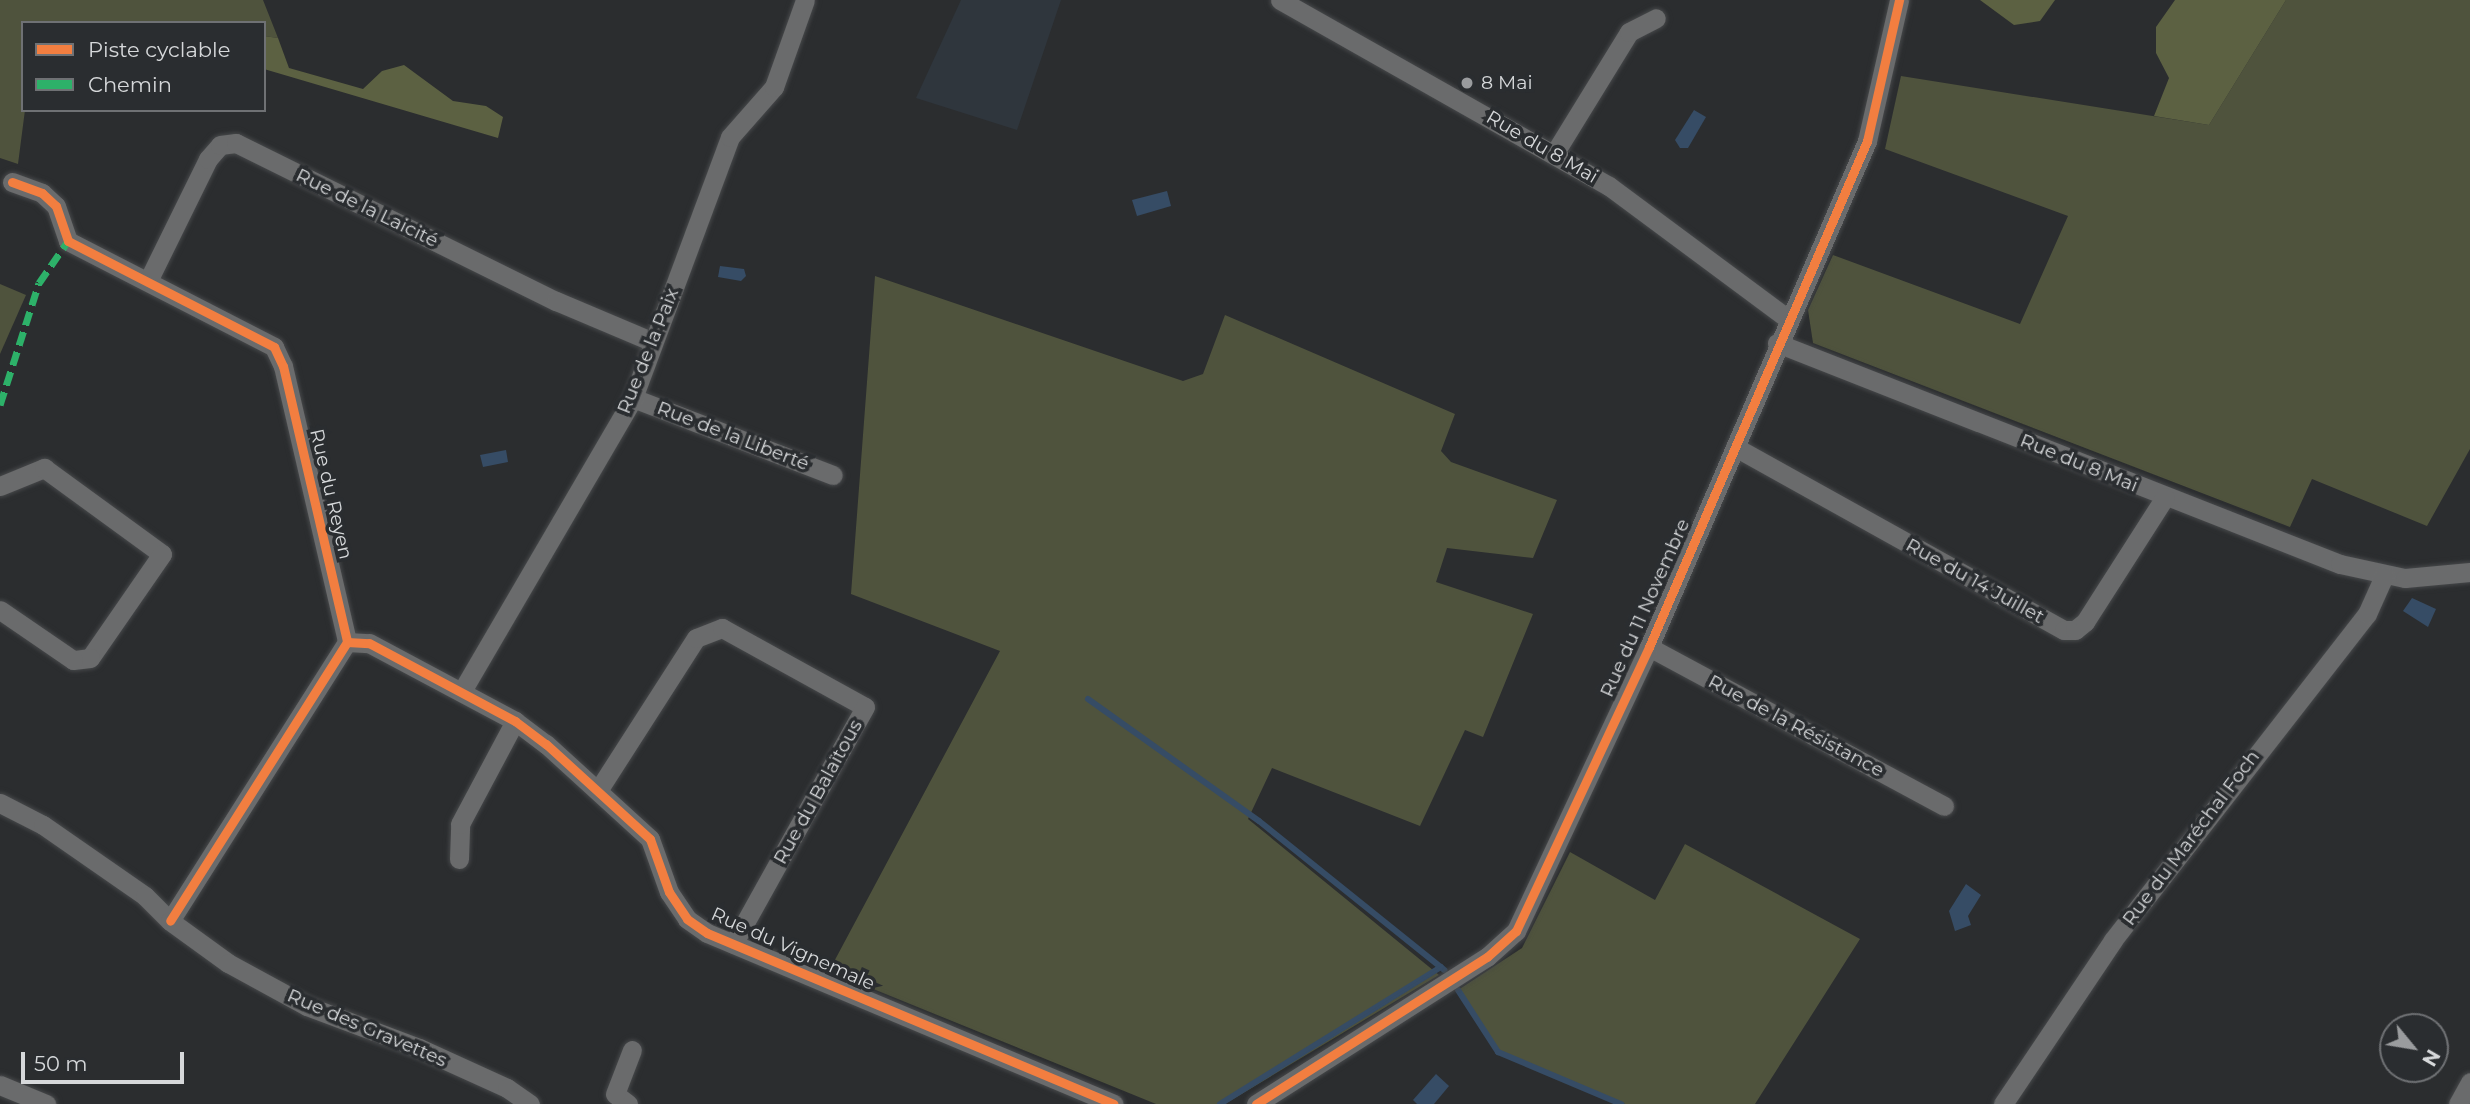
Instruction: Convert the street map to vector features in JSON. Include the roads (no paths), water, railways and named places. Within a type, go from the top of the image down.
[{"type":"street","name":"Rue de la Paix","points":[[462,691],[634,398],[730,136],[774,87],[805,0]]},
{"type":"street","name":"Rue du 8 Mai","points":[[1280,0],[1609,186],[1788,320]]},
{"type":"street","name":"Rue du 11 Novembre","points":[[1256,1104],[1487,957],[1516,931],[1649,647],[1777,343],[1867,141],[1899,0]]},
{"type":"street","points":[[1554,154],[1629,32],[1656,18]]},
{"type":"street","name":"Rue de la Laicité","points":[[148,281],[208,159],[220,145],[236,143],[556,301],[653,342]]},
{"type":"street","name":"Rue du Reyen","points":[[12,182],[42,193],[56,206],[68,241],[274,347],[284,366],[347,642]]},
{"type":"street","name":"Rue du 8 Mai","points":[[1777,343],[2165,497],[2384,576]]},
{"type":"street","name":"Rue de la Liberté","points":[[634,398],[832,475]]},
{"type":"street","name":"Rue du 14 Juillet","points":[[1735,447],[2064,631],[2075,630],[2085,622],[2165,497]]},
{"type":"street","points":[[0,486],[44,468],[162,554],[90,658],[74,660],[0,610]]},
{"type":"street","points":[[2384,576],[2470,572]]},
{"type":"street","name":"Rue du Maréchal Foch","points":[[2003,1104],[2113,940],[2367,614],[2384,576]]},
{"type":"street","name":"Rue du Balaïtous","points":[[599,789],[696,638],[722,628],[865,707],[733,944]]},
{"type":"street","points":[[170,921],[347,642]]},
{"type":"street","name":"Rue du Vignemale","points":[[347,642],[369,643],[515,721],[599,789],[650,839],[669,891],[687,919],[733,944],[1113,1104]]},
{"type":"street","name":"Rue de la Résistance","points":[[1649,647],[1944,806]]},
{"type":"street","points":[[460,859],[460,824],[515,721]]},
{"type":"street","name":"Rue des Gravettes","points":[[0,803],[43,825],[134,888],[170,921],[228,963],[307,1006],[419,1048],[507,1088],[530,1104]]},
{"type":"street","points":[[628,1104],[615,1094],[632,1050]]},
{"type":"street","points":[[2458,1104],[2470,1083]]},
{"type":"street","points":[[0,1085],[46,1104]]},
{"type":"water","points":[[1694,110],[1706,117],[1688,148],[1680,148],[1675,140]]},
{"type":"water","points":[[1167,191],[1171,206],[1137,216],[1132,200]]},
{"type":"water","points":[[720,266],[744,269],[746,276],[741,281],[718,277]]},
{"type":"water","points":[[506,450],[508,462],[483,467],[480,455]]},
{"type":"water","points":[[2412,598],[2436,609],[2428,627],[2403,611]]},
{"type":"water","points":[[1966,884],[1981,895],[1968,916],[1971,925],[1955,931],[1949,911]]},
{"type":"water","points":[[1436,1074],[1449,1086],[1434,1104],[1417,1104],[1413,1100]]},
{"type":"waterway","points":[[1088,699],[1259,821],[1444,970]]},
{"type":"waterway","points":[[1220,1104],[1441,967]]},
{"type":"waterway","points":[[1458,990],[1498,1052],[1621,1104]]},
{"type":"place","name":"8 Mai","points":[[1467,83]]}]
